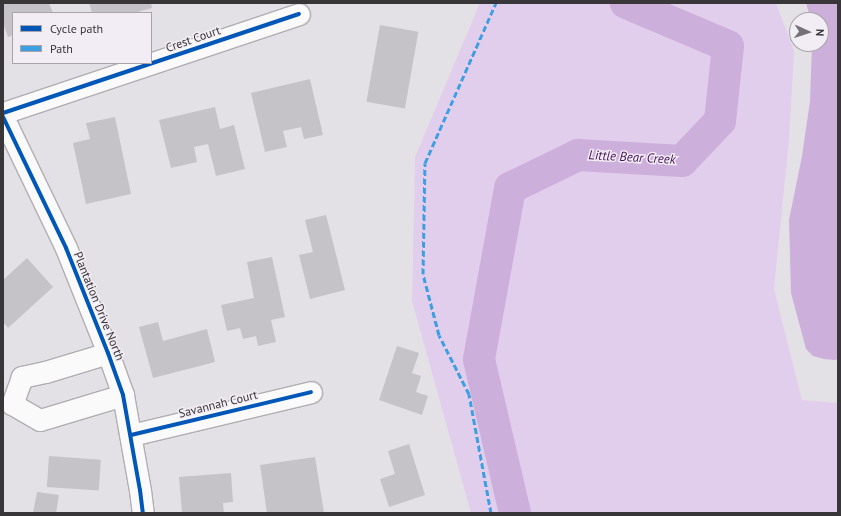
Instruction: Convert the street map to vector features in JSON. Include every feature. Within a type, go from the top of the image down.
[{"type":"street","name":"Crest Court","points":[[152,63],[299,14]]},
{"type":"street","name":"Crest Court","points":[[3,113],[150,64]]},
{"type":"street","name":"Plantation Drive North","points":[[3,117],[66,248],[123,395],[131,435],[143,513]]},
{"type":"street","points":[[108,353],[46,372],[22,377],[12,404],[40,420],[123,395]]},
{"type":"street","name":"Savannah Court","points":[[131,435],[311,392]]},
{"type":"shaded area","points":[[480,3],[776,3],[789,38],[789,52],[794,52],[789,140],[774,289],[802,400],[838,403],[838,513],[471,513],[412,301],[415,157]]},
{"type":"shaded area","points":[[806,3],[838,3],[838,359],[835,360],[813,356],[806,349],[791,293],[789,220],[802,156],[810,101],[812,52],[829,52],[829,12],[809,12]]},
{"type":"building","points":[[3,3],[49,3],[53,12],[12,12],[12,35],[8,37],[3,23]]},
{"type":"building","points":[[89,3],[151,3],[152,8],[138,12],[92,12]]},
{"type":"building","points":[[380,25],[418,32],[405,109],[366,102]]},
{"type":"building","points":[[310,79],[323,135],[304,139],[301,127],[283,131],[287,147],[265,152],[251,93]]},
{"type":"building","points":[[215,107],[220,129],[234,125],[245,169],[216,176],[208,144],[194,147],[197,162],[171,168],[159,120]]},
{"type":"building","points":[[115,117],[131,194],[86,204],[73,143],[90,139],[86,123]]},
{"type":"building","points":[[326,215],[345,290],[310,299],[299,255],[313,252],[305,220]]},
{"type":"building","points":[[272,257],[285,317],[271,320],[276,342],[258,346],[256,336],[243,339],[240,328],[227,331],[221,305],[254,298],[247,262]]},
{"type":"building","points":[[27,258],[53,287],[8,328],[3,322],[3,280]]},
{"type":"building","points":[[158,322],[163,341],[207,329],[215,362],[153,378],[139,327]]},
{"type":"building","points":[[397,346],[419,353],[412,373],[421,376],[416,392],[428,396],[422,415],[379,400]]},
{"type":"building","points":[[409,444],[425,495],[389,507],[380,479],[395,474],[388,451]]},
{"type":"building","points":[[49,456],[101,460],[99,491],[47,487]]},
{"type":"building","points":[[315,457],[324,513],[267,513],[260,465]]},
{"type":"building","points":[[231,473],[233,502],[223,503],[224,513],[182,513],[179,477]]},
{"type":"building","points":[[37,492],[59,495],[56,513],[33,513]]},
{"type":"waterway","name":"Little Bear Creek","points":[[515,513],[479,359],[510,188],[578,155],[682,161],[720,121],[728,46],[626,3]]},
{"type":"marked path","points":[[491,513],[469,394],[439,335],[423,274],[425,163],[496,3]]},
{"type":"cycle path","points":[[152,63],[299,14]]},
{"type":"cycle path","points":[[3,113],[150,64]]},
{"type":"cycle path","points":[[3,117],[66,248],[123,395],[143,513]]},
{"type":"cycle path","points":[[131,435],[311,392]]}]
